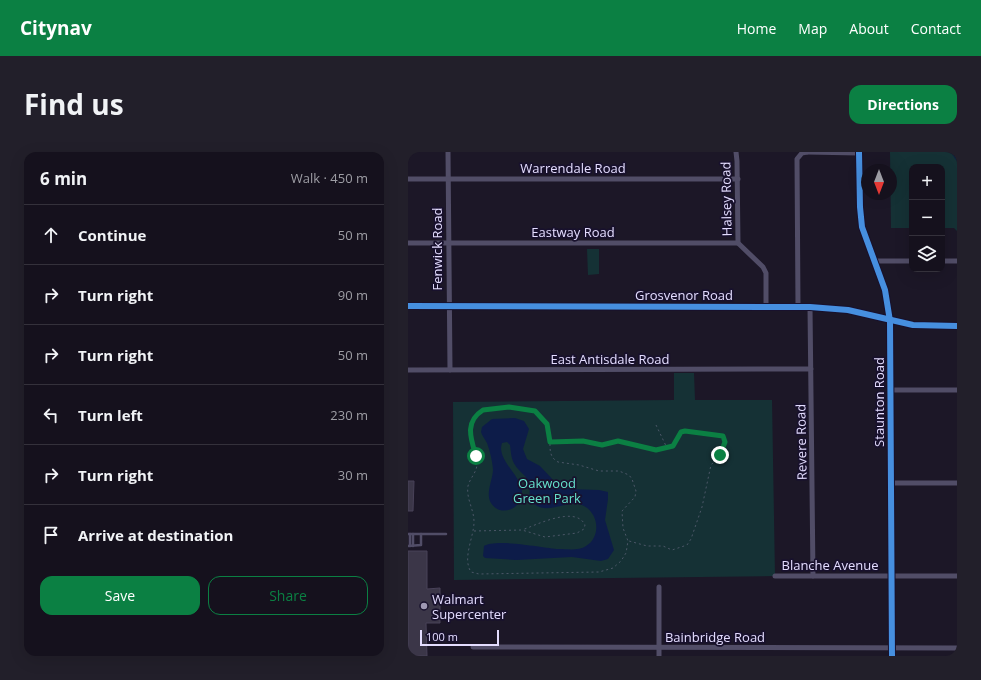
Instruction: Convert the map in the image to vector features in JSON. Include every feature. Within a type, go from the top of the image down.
[{"type":"street","name":"Fenwick Road","points":[[448,152],[448,306],[450,370]]},
{"type":"street","name":"Halsey Road","points":[[736,152],[738,179],[738,243],[763,267],[766,273],[766,306]]},
{"type":"street","points":[[798,306],[797,159],[802,153],[807,152],[859,152]]},
{"type":"street","name":"Staunton Road","points":[[859,152],[862,227],[886,290],[890,320],[892,656]]},
{"type":"street","name":"Warrendale Road","points":[[408,179],[738,179]]},
{"type":"street","name":"Eastway Road","points":[[408,243],[738,243]]},
{"type":"street","points":[[874,261],[909,261]]},
{"type":"street","points":[[945,261],[957,262]]},
{"type":"street","name":"Grosvenor Road","points":[[408,306],[798,306],[848,310],[918,326],[957,326]]},
{"type":"street","name":"Revere Road","points":[[810,307],[813,576]]},
{"type":"street","name":"East Antisdale Road","points":[[408,370],[811,369]]},
{"type":"street","points":[[890,390],[957,390]]},
{"type":"street","points":[[891,483],[957,483]]},
{"type":"street","name":"Blanche Avenue","points":[[775,576],[957,576]]},
{"type":"street","points":[[659,587],[659,656]]},
{"type":"street","name":"Bainbridge Road","points":[[473,647],[957,648]]},
{"type":"lane","points":[[421,534],[420,544],[411,546],[411,534],[421,534],[446,534]]},
{"type":"path","points":[[493,408],[513,408],[535,411],[547,424],[551,455],[558,462],[579,465],[599,471],[619,471],[629,475],[636,491],[635,497],[622,509],[621,516],[623,528],[628,541],[626,553],[619,564],[603,571],[563,574],[479,574],[471,572],[468,562],[474,531],[474,520],[469,501],[468,487],[477,469],[477,463],[471,443],[470,429],[478,414],[483,410],[493,408]]},
{"type":"path","points":[[656,426],[667,448]]},
{"type":"path","points":[[550,442],[583,441],[602,445],[618,441],[653,450],[667,448],[675,444],[683,431],[722,435],[725,438],[723,452],[710,465],[702,507],[691,539],[687,545],[672,550],[665,547],[647,546],[628,541]]},
{"type":"path","points":[[474,531],[522,530],[549,520],[571,516],[579,518],[585,525],[584,529],[579,532],[552,536],[540,536],[522,530]]},
{"type":"green space","points":[[890,152],[957,152],[957,231],[954,228],[945,228],[945,164],[909,164],[909,228],[891,228],[891,200],[897,200],[897,164],[890,164]]},
{"type":"green space","points":[[587,249],[599,249],[599,274],[588,275]]},
{"type":"green space","name":"Oakwood Green Park","points":[[674,373],[694,373],[695,400],[772,400],[775,576],[454,580],[453,402],[674,400]]},
{"type":"water","points":[[515,418],[524,421],[529,429],[523,449],[527,459],[540,466],[556,483],[569,489],[599,490],[608,492],[605,520],[614,550],[608,559],[601,561],[572,557],[516,560],[485,558],[483,556],[484,546],[499,543],[559,549],[580,549],[591,542],[596,531],[593,514],[584,506],[572,504],[546,508],[540,507],[532,502],[530,498],[530,487],[528,481],[514,463],[510,445],[507,442],[502,443],[501,449],[506,462],[521,486],[521,498],[515,507],[505,511],[495,508],[491,503],[489,499],[489,491],[493,469],[488,446],[481,432],[482,427],[492,419]]},
{"type":"building","points":[[408,481],[414,481],[413,511],[408,511]]},
{"type":"building","name":"Walmart Supercenter","points":[[408,551],[427,551],[427,589],[440,588],[440,623],[426,623],[427,656],[408,656]]},
{"type":"waterway","points":[[950,152],[957,160]]},
{"type":"cycle path","points":[[859,152],[862,227],[885,290],[890,321],[892,656]]},
{"type":"cycle path","points":[[408,306],[810,307],[848,310],[913,325],[957,326]]},
{"type":"place","name":"Walmart Supercenter","points":[[424,606]]},
{"type":"route","points":[[476,456],[471,443],[470,435],[472,422],[475,417],[486,408],[500,407],[535,411],[542,416],[547,424],[550,433],[550,442],[583,441],[602,445],[618,441],[653,450],[659,450],[673,446],[681,432],[685,431],[723,436],[725,438],[725,442],[723,452],[720,455]]}]
